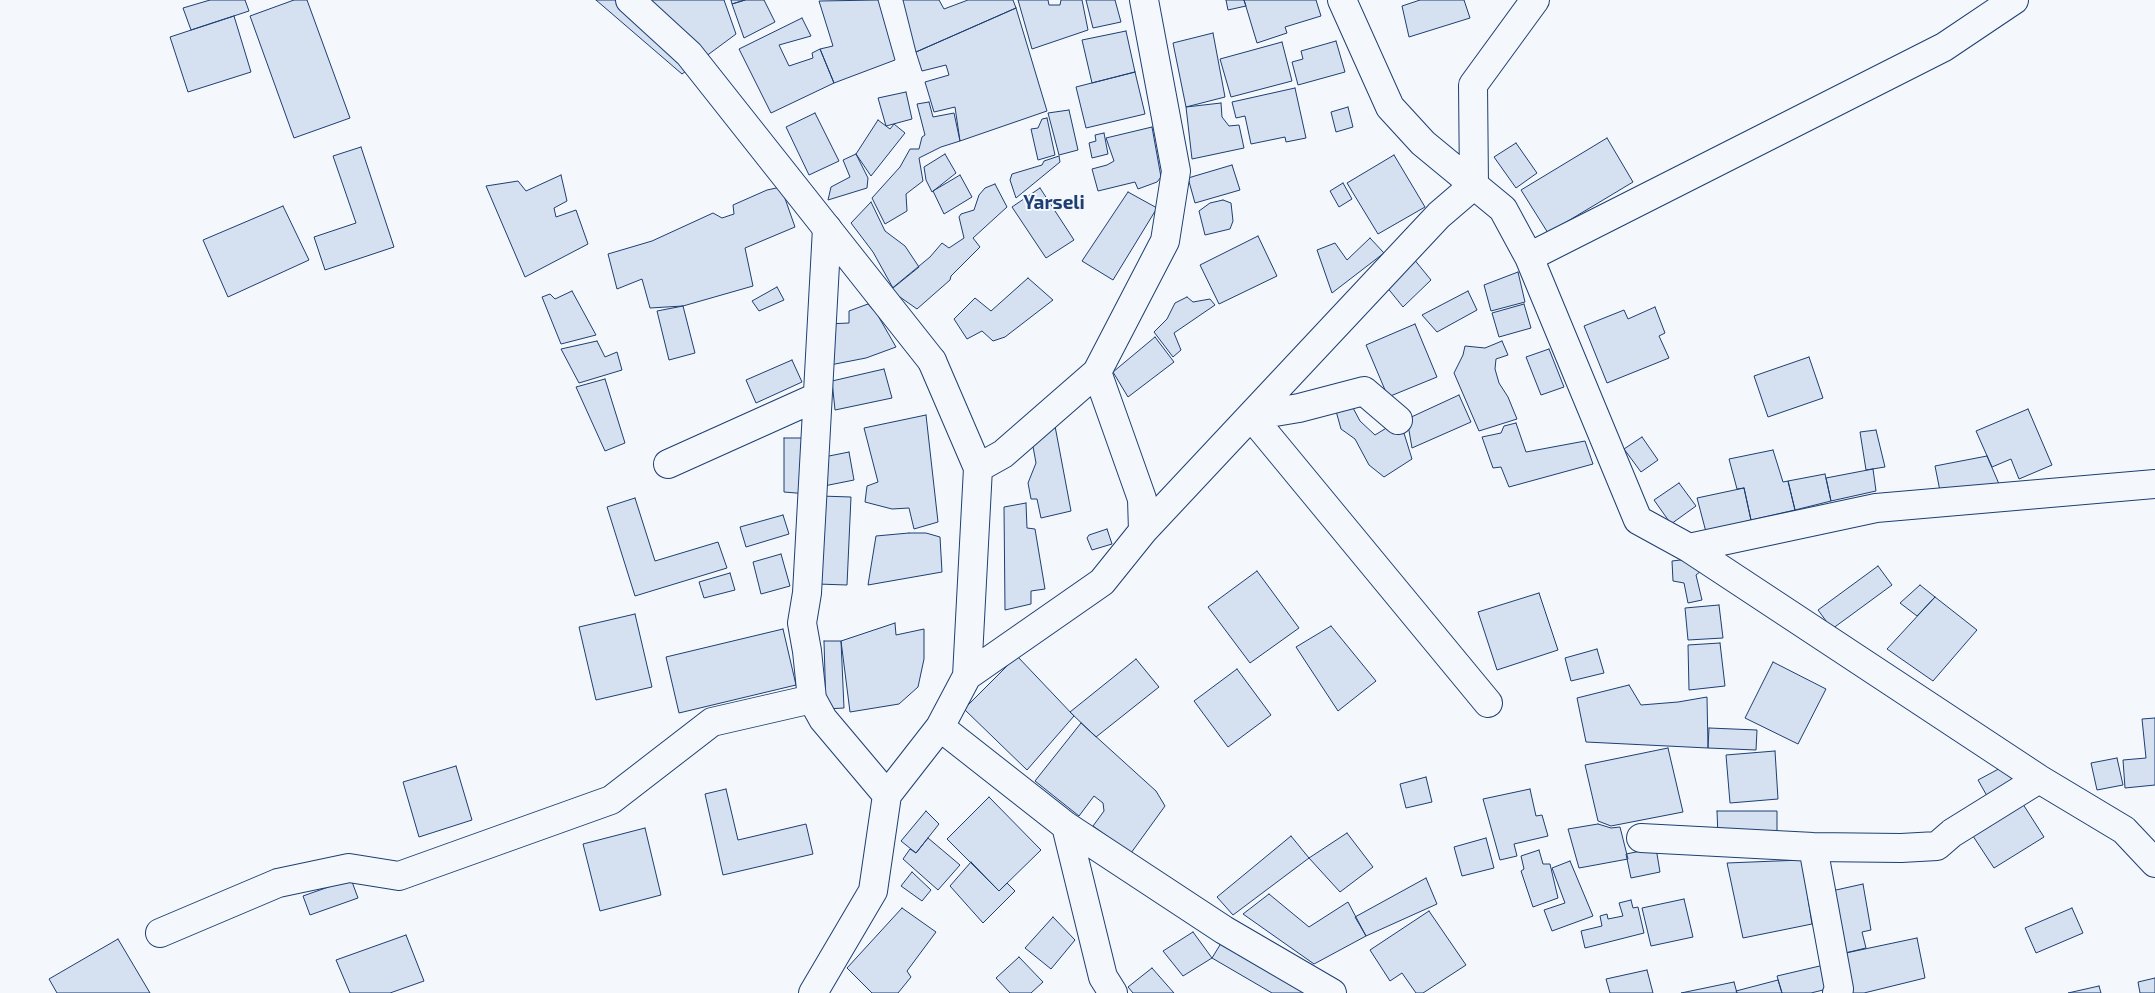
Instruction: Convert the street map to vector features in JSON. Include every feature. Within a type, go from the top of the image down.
[{"type":"street","points":[[630,0],[689,54],[932,361],[978,468],[967,676],[940,727],[887,794],[873,891],[813,993]]},
{"type":"street","points":[[1342,0],[1390,107],[1423,143],[1503,210],[1530,257],[1638,520],[1689,548],[2039,779],[2124,830],[2155,863]]},
{"type":"street","points":[[1474,185],[1472,86],[1535,0]]},
{"type":"street","points":[[1530,257],[1944,47],[2014,0]]},
{"type":"street","points":[[978,468],[1003,454],[1098,372],[1165,241],[1176,171],[1149,2]]},
{"type":"street","points":[[967,676],[1102,582],[1143,531],[1439,215],[1474,185]]},
{"type":"street","points":[[827,228],[807,593],[802,623],[812,699],[823,719],[887,794]]},
{"type":"street","points":[[1098,372],[1142,499],[1143,531]]},
{"type":"street","points":[[1251,416],[1299,408],[1364,390],[1398,420]]},
{"type":"street","points":[[668,464],[817,397]]},
{"type":"street","points":[[1251,416],[1488,703]]},
{"type":"street","points":[[1689,548],[1876,508],[2155,484]]},
{"type":"street","points":[[160,932],[278,883],[349,868],[400,876],[611,800],[712,722],[812,699]]},
{"type":"street","points":[[940,727],[1066,826],[1224,930],[1332,993]]},
{"type":"street","points":[[1640,838],[1813,847],[1901,848],[1937,846],[1952,833],[2039,779]]},
{"type":"street","points":[[1066,826],[1103,977],[1113,993]]},
{"type":"street","points":[[1813,847],[1839,989],[1837,993]]},
{"type":"building","points":[[210,0],[245,0],[249,11],[191,30],[183,8]]},
{"type":"building","points":[[294,0],[307,0],[350,118],[294,138],[250,16]]},
{"type":"building","points":[[596,0],[724,0],[736,34],[682,74]]},
{"type":"building","points":[[731,0],[745,0],[732,4]]},
{"type":"building","points":[[745,0],[764,0],[775,22],[744,38],[732,4]]},
{"type":"building","points":[[878,0],[895,60],[834,83],[820,49],[833,46],[819,1]]},
{"type":"building","points":[[903,0],[939,0],[944,9],[968,0],[1013,0],[1016,8],[916,52]]},
{"type":"building","points":[[1018,0],[1048,0],[1049,5],[1060,5],[1061,0],[1082,0],[1088,30],[1032,49]]},
{"type":"building","points":[[1086,0],[1115,0],[1121,22],[1093,28]]},
{"type":"building","points":[[1226,0],[1244,0],[1246,6],[1228,10]]},
{"type":"building","points":[[1244,0],[1316,0],[1321,16],[1285,27],[1287,33],[1257,43]]},
{"type":"building","points":[[1420,0],[1464,0],[1470,18],[1409,37],[1402,6]]},
{"type":"building","points":[[1016,8],[1047,111],[960,141],[955,107],[934,112],[925,82],[949,75],[946,65],[922,71],[916,52]]},
{"type":"building","points":[[234,16],[251,72],[188,92],[170,37]]},
{"type":"building","points":[[802,18],[811,36],[779,45],[789,66],[813,58],[812,53],[820,49],[834,83],[771,113],[739,49]]},
{"type":"building","points":[[1126,31],[1135,72],[1092,83],[1082,40]]},
{"type":"building","points":[[1213,33],[1225,97],[1186,107],[1173,43]]},
{"type":"building","points":[[1336,41],[1345,72],[1298,85],[1292,62],[1303,59],[1301,51]]},
{"type":"building","points":[[1282,42],[1292,81],[1231,97],[1220,59]]},
{"type":"building","points":[[1135,72],[1145,114],[1086,128],[1076,87]]},
{"type":"building","points":[[1295,88],[1306,138],[1286,142],[1285,137],[1251,144],[1245,116],[1236,118],[1232,102]]},
{"type":"building","points":[[906,92],[912,119],[886,126],[878,98]]},
{"type":"building","points":[[929,102],[933,117],[954,113],[960,141],[941,147],[919,158],[923,181],[906,194],[907,211],[885,224],[872,198],[900,167],[910,149],[919,149],[922,137],[925,135],[917,104]]},
{"type":"building","points":[[1221,103],[1222,117],[1229,126],[1239,125],[1244,148],[1192,159],[1186,107]]},
{"type":"building","points":[[1348,107],[1353,127],[1336,132],[1331,112]]},
{"type":"building","points":[[1069,110],[1078,150],[1059,155],[1048,113]]},
{"type":"building","points":[[815,113],[839,161],[809,175],[786,127]]},
{"type":"building","points":[[1047,118],[1055,155],[1038,160],[1031,129],[1038,128],[1042,119]]},
{"type":"building","points":[[878,120],[890,129],[894,124],[905,133],[871,176],[856,154]]},
{"type":"building","points":[[1152,127],[1161,177],[1157,182],[1138,189],[1135,182],[1098,191],[1092,169],[1114,161],[1106,138]]},
{"type":"building","points":[[1104,133],[1108,154],[1092,158],[1089,143],[1096,141],[1095,135]]},
{"type":"building","points":[[1607,138],[1633,182],[1548,233],[1521,190]]},
{"type":"building","points":[[1516,143],[1537,173],[1516,188],[1494,157]]},
{"type":"building","points":[[361,147],[394,247],[325,270],[314,237],[356,223],[333,156]]},
{"type":"building","points":[[856,154],[868,178],[867,188],[828,200],[831,187],[850,177],[843,160]]},
{"type":"building","points":[[945,154],[956,173],[932,192],[926,180],[924,167]]},
{"type":"building","points":[[1394,155],[1425,207],[1378,234],[1347,183]]},
{"type":"building","points":[[1059,156],[1060,162],[1016,198],[1010,180],[1012,174],[1042,165],[1044,161]]},
{"type":"building","points":[[1232,165],[1240,190],[1195,203],[1188,178]]},
{"type":"building","points":[[561,175],[567,201],[554,208],[556,217],[576,210],[588,244],[525,277],[486,186],[518,181],[526,191]]},
{"type":"building","points":[[960,175],[972,197],[944,214],[933,191]]},
{"type":"building","points":[[1343,183],[1352,199],[1339,207],[1330,191]]},
{"type":"building","points":[[995,184],[1007,207],[973,238],[980,247],[951,276],[950,280],[917,309],[890,290],[930,257],[942,243],[949,248],[964,238],[959,217],[961,214],[974,210],[979,195],[985,188]]},
{"type":"building","points":[[781,187],[795,227],[745,248],[753,286],[683,306],[650,308],[642,279],[617,289],[608,254],[652,241],[713,213],[722,218],[734,214],[733,205],[767,190]]},
{"type":"building","points":[[1040,188],[1074,240],[1046,258],[1012,207]]},
{"type":"building","points":[[1128,192],[1157,208],[1113,280],[1082,261]]},
{"type":"building","points":[[1223,200],[1231,203],[1233,221],[1230,229],[1205,235],[1199,211],[1210,203]]},
{"type":"building","points":[[871,202],[885,231],[905,246],[919,267],[893,288],[873,252],[851,223]]},
{"type":"building","points":[[283,206],[309,260],[228,297],[203,240]]},
{"type":"building","points":[[1258,236],[1277,276],[1219,304],[1200,265]]},
{"type":"building","points":[[1370,238],[1384,253],[1332,293],[1317,250],[1335,243],[1347,260]]},
{"type":"building","points":[[1413,258],[1431,280],[1403,307],[1386,286]]},
{"type":"building","points":[[1518,272],[1525,302],[1491,311],[1484,285]]},
{"type":"building","points":[[1028,278],[1053,300],[1005,337],[993,341],[982,331],[967,339],[954,319],[975,298],[991,311]]},
{"type":"building","points":[[777,287],[784,300],[759,311],[752,301]]},
{"type":"building","points":[[572,291],[596,335],[561,344],[542,297],[550,294],[555,299]]},
{"type":"building","points":[[1468,291],[1477,310],[1437,332],[1422,315]]},
{"type":"building","points":[[1187,297],[1193,302],[1210,299],[1215,305],[1174,333],[1181,350],[1173,357],[1154,332],[1167,319],[1175,303]]},
{"type":"building","points":[[868,304],[877,314],[896,347],[866,358],[830,365],[826,324],[849,323],[849,311]]},
{"type":"building","points":[[1524,304],[1531,328],[1499,337],[1492,313]]},
{"type":"building","points":[[683,306],[695,353],[669,360],[657,311]]},
{"type":"building","points":[[1655,307],[1665,333],[1659,336],[1669,358],[1607,383],[1584,326],[1624,310],[1628,319]]},
{"type":"building","points":[[1415,324],[1437,377],[1388,397],[1366,345]]},
{"type":"building","points":[[1155,337],[1174,362],[1128,397],[1113,372]]},
{"type":"building","points":[[597,341],[605,357],[617,352],[622,370],[579,383],[561,349]]},
{"type":"building","points":[[1502,341],[1508,355],[1496,359],[1495,369],[1499,383],[1508,397],[1517,419],[1479,431],[1454,373],[1463,355],[1465,346],[1485,348]]},
{"type":"building","points":[[1549,349],[1564,387],[1541,395],[1526,357]]},
{"type":"building","points":[[1809,357],[1823,398],[1768,417],[1754,376]]},
{"type":"building","points":[[792,360],[802,382],[756,403],[746,380]]},
{"type":"building","points":[[884,369],[892,398],[835,410],[832,381]]},
{"type":"building","points":[[605,379],[625,443],[605,451],[576,387]]},
{"type":"building","points":[[1459,395],[1471,422],[1412,448],[1407,419]]},
{"type":"building","points":[[1352,406],[1360,421],[1375,435],[1388,427],[1403,430],[1412,459],[1384,477],[1369,465],[1355,439],[1341,429],[1336,411]]},
{"type":"building","points":[[2028,409],[2052,465],[2019,479],[2011,459],[1992,467],[1976,431]]},
{"type":"building","points":[[926,415],[938,522],[914,529],[909,508],[892,509],[865,502],[867,486],[878,482],[864,428]]},
{"type":"building","points":[[1516,423],[1526,452],[1585,441],[1593,464],[1509,487],[1501,467],[1493,468],[1482,437],[1501,433],[1504,426]]},
{"type":"building","points":[[1055,426],[1071,511],[1041,518],[1037,499],[1031,499],[1028,483],[1036,463],[1032,441]]},
{"type":"building","points":[[1876,430],[1885,467],[1866,470],[1860,432]]},
{"type":"building","points":[[1642,437],[1658,460],[1641,472],[1624,449]]},
{"type":"building","points":[[784,438],[811,438],[808,494],[784,492]]},
{"type":"building","points":[[1773,450],[1783,482],[1788,481],[1795,510],[1751,520],[1744,488],[1737,489],[1729,459]]},
{"type":"building","points":[[849,452],[854,480],[824,486],[819,458]]},
{"type":"building","points":[[1987,456],[1999,484],[1941,496],[1935,466]]},
{"type":"building","points":[[1873,469],[1876,491],[1831,501],[1826,478]]},
{"type":"building","points":[[1825,474],[1831,501],[1795,510],[1788,481]]},
{"type":"building","points":[[1679,483],[1696,506],[1671,524],[1654,500]]},
{"type":"building","points":[[1744,488],[1751,520],[1706,532],[1697,498]]},
{"type":"building","points":[[820,496],[851,497],[847,585],[817,584]]},
{"type":"building","points":[[635,498],[655,561],[718,542],[727,568],[635,596],[607,507]]},
{"type":"building","points":[[1026,503],[1027,528],[1035,529],[1045,589],[1031,591],[1031,604],[1005,610],[1004,507]]},
{"type":"building","points":[[783,515],[789,534],[746,547],[740,527]]},
{"type":"building","points":[[1107,529],[1112,544],[1092,550],[1087,538],[1089,535]]},
{"type":"building","points":[[926,533],[940,537],[942,572],[868,585],[876,536]]},
{"type":"building","points":[[781,554],[790,586],[761,594],[753,562]]},
{"type":"building","points":[[1697,558],[1701,571],[1696,575],[1702,600],[1688,603],[1684,583],[1673,581],[1672,561]]},
{"type":"building","points":[[1878,566],[1892,585],[1832,629],[1818,610]]},
{"type":"building","points":[[1257,571],[1299,628],[1250,663],[1208,607]]},
{"type":"building","points":[[730,573],[735,590],[704,598],[699,582]]},
{"type":"building","points":[[1920,585],[1935,597],[1917,616],[1900,603]]},
{"type":"building","points":[[1539,593],[1558,650],[1497,670],[1478,612]]},
{"type":"building","points":[[1935,597],[1977,630],[1933,681],[1887,649]]},
{"type":"building","points":[[1719,605],[1723,638],[1688,640],[1685,608]]},
{"type":"building","points":[[635,614],[652,687],[596,700],[579,627]]},
{"type":"building","points":[[895,623],[896,635],[924,629],[924,659],[918,687],[899,704],[850,712],[841,641]]},
{"type":"building","points":[[1331,626],[1376,681],[1338,711],[1296,647]]},
{"type":"building","points":[[783,629],[796,685],[679,713],[666,657]]},
{"type":"building","points":[[824,641],[841,641],[844,708],[826,709]]},
{"type":"building","points":[[1720,643],[1725,686],[1689,690],[1688,645]]},
{"type":"building","points":[[1597,649],[1604,673],[1571,681],[1565,658]]},
{"type":"building","points":[[1017,656],[1074,716],[1027,770],[964,709]]},
{"type":"building","points":[[1136,659],[1159,687],[1096,737],[1070,712]]},
{"type":"building","points":[[1773,662],[1826,689],[1798,744],[1745,718]]},
{"type":"building","points":[[1237,669],[1271,715],[1228,747],[1194,701]]},
{"type":"building","points":[[1629,685],[1641,705],[1707,697],[1708,748],[1586,742],[1577,698]]},
{"type":"building","points":[[2155,718],[2155,785],[2125,788],[2123,760],[2146,758],[2142,719]]},
{"type":"building","points":[[1081,723],[1156,791],[1165,806],[1131,853],[1093,826],[1104,811],[1103,803],[1094,796],[1079,816],[1035,781]]},
{"type":"building","points":[[1709,728],[1757,730],[1756,750],[1708,748]]},
{"type":"building","points":[[1668,748],[1683,812],[1611,826],[1598,821],[1585,765]]},
{"type":"building","points":[[1775,751],[1778,799],[1730,803],[1726,755]]},
{"type":"building","points":[[2117,758],[2123,785],[2097,790],[2091,763]]},
{"type":"building","points":[[2008,764],[2020,787],[1991,803],[1978,780]]},
{"type":"building","points":[[456,766],[472,820],[419,837],[403,782]]},
{"type":"building","points":[[1426,777],[1432,802],[1406,808],[1400,784]]},
{"type":"building","points":[[726,789],[738,840],[806,824],[813,854],[723,875],[705,794]]},
{"type":"building","points":[[1530,789],[1536,816],[1542,815],[1548,836],[1514,844],[1517,856],[1500,860],[1483,799]]},
{"type":"building","points":[[989,797],[1041,850],[999,891],[947,839]]},
{"type":"building","points":[[2019,798],[2044,837],[1994,868],[1969,830]]},
{"type":"building","points":[[926,811],[939,824],[916,853],[901,841]]},
{"type":"building","points":[[1717,811],[1777,811],[1777,838],[1718,837]]},
{"type":"building","points":[[1598,824],[1611,828],[1620,827],[1628,859],[1579,868],[1568,829]]},
{"type":"building","points":[[645,828],[661,895],[600,911],[583,844]]},
{"type":"building","points":[[1347,833],[1373,867],[1340,892],[1309,858]]},
{"type":"building","points":[[1291,836],[1309,858],[1233,915],[1217,897]]},
{"type":"building","points":[[928,838],[960,865],[938,890],[903,859],[910,849],[916,853]]},
{"type":"building","points":[[1486,838],[1494,868],[1462,876],[1454,847]]},
{"type":"building","points":[[1656,848],[1660,872],[1631,878],[1626,854]]},
{"type":"building","points":[[1539,850],[1543,864],[1550,864],[1558,898],[1533,907],[1521,871],[1524,869],[1521,856]]},
{"type":"building","points":[[1802,860],[1812,924],[1743,938],[1727,863]]},
{"type":"building","points":[[1570,861],[1593,916],[1552,931],[1544,910],[1565,903],[1552,868]]},
{"type":"building","points":[[971,862],[999,891],[1007,883],[1015,891],[983,923],[950,886]]},
{"type":"building","points":[[912,872],[931,890],[922,901],[901,886]]},
{"type":"building","points":[[1426,878],[1437,904],[1366,936],[1355,917]]},
{"type":"building","points":[[351,879],[358,898],[310,915],[303,896]]},
{"type":"building","points":[[1863,884],[1871,930],[1862,932],[1866,948],[1841,954],[1827,892]]},
{"type":"building","points":[[1269,894],[1309,927],[1348,902],[1366,936],[1314,964],[1243,914]]},
{"type":"building","points":[[1684,899],[1693,937],[1651,946],[1642,908]]},
{"type":"building","points":[[1631,900],[1633,908],[1638,907],[1644,933],[1585,948],[1581,931],[1602,926],[1600,916],[1607,914],[1608,919],[1623,916],[1619,903]]},
{"type":"building","points":[[902,908],[936,932],[907,971],[911,977],[898,993],[872,993],[847,968]]},
{"type":"building","points":[[2072,908],[2083,933],[2036,953],[2025,928]]},
{"type":"building","points":[[1429,911],[1466,965],[1423,993],[1416,993],[1402,973],[1390,981],[1370,950]]},
{"type":"building","points":[[1053,917],[1075,940],[1051,969],[1025,948]]},
{"type":"building","points":[[1193,932],[1212,958],[1183,976],[1163,951]]},
{"type":"building","points":[[406,935],[424,981],[390,993],[350,993],[336,960]]},
{"type":"building","points":[[1917,938],[1925,978],[1864,993],[1848,993],[1841,954]]},
{"type":"building","points":[[118,939],[150,993],[57,993],[49,979]]},
{"type":"building","points":[[1223,940],[1309,993],[1272,993],[1212,958]]},
{"type":"building","points":[[1019,957],[1043,982],[1031,993],[1010,993],[996,978]]},
{"type":"building","points":[[1824,965],[1831,988],[1811,993],[1782,993],[1777,976]]},
{"type":"building","points":[[1152,968],[1174,993],[1133,993],[1128,987]]},
{"type":"building","points":[[1647,970],[1653,993],[1610,993],[1606,979]]},
{"type":"building","points":[[2155,978],[2155,993],[2140,993],[2138,982]]},
{"type":"building","points":[[1778,980],[1782,993],[1737,993],[1736,991]]},
{"type":"building","points":[[1734,982],[1737,993],[1681,993]]},
{"type":"building","points":[[2099,986],[2101,993],[2068,993]]},
{"type":"district","name":"Yarseli","points":[[1054,203]]}]
